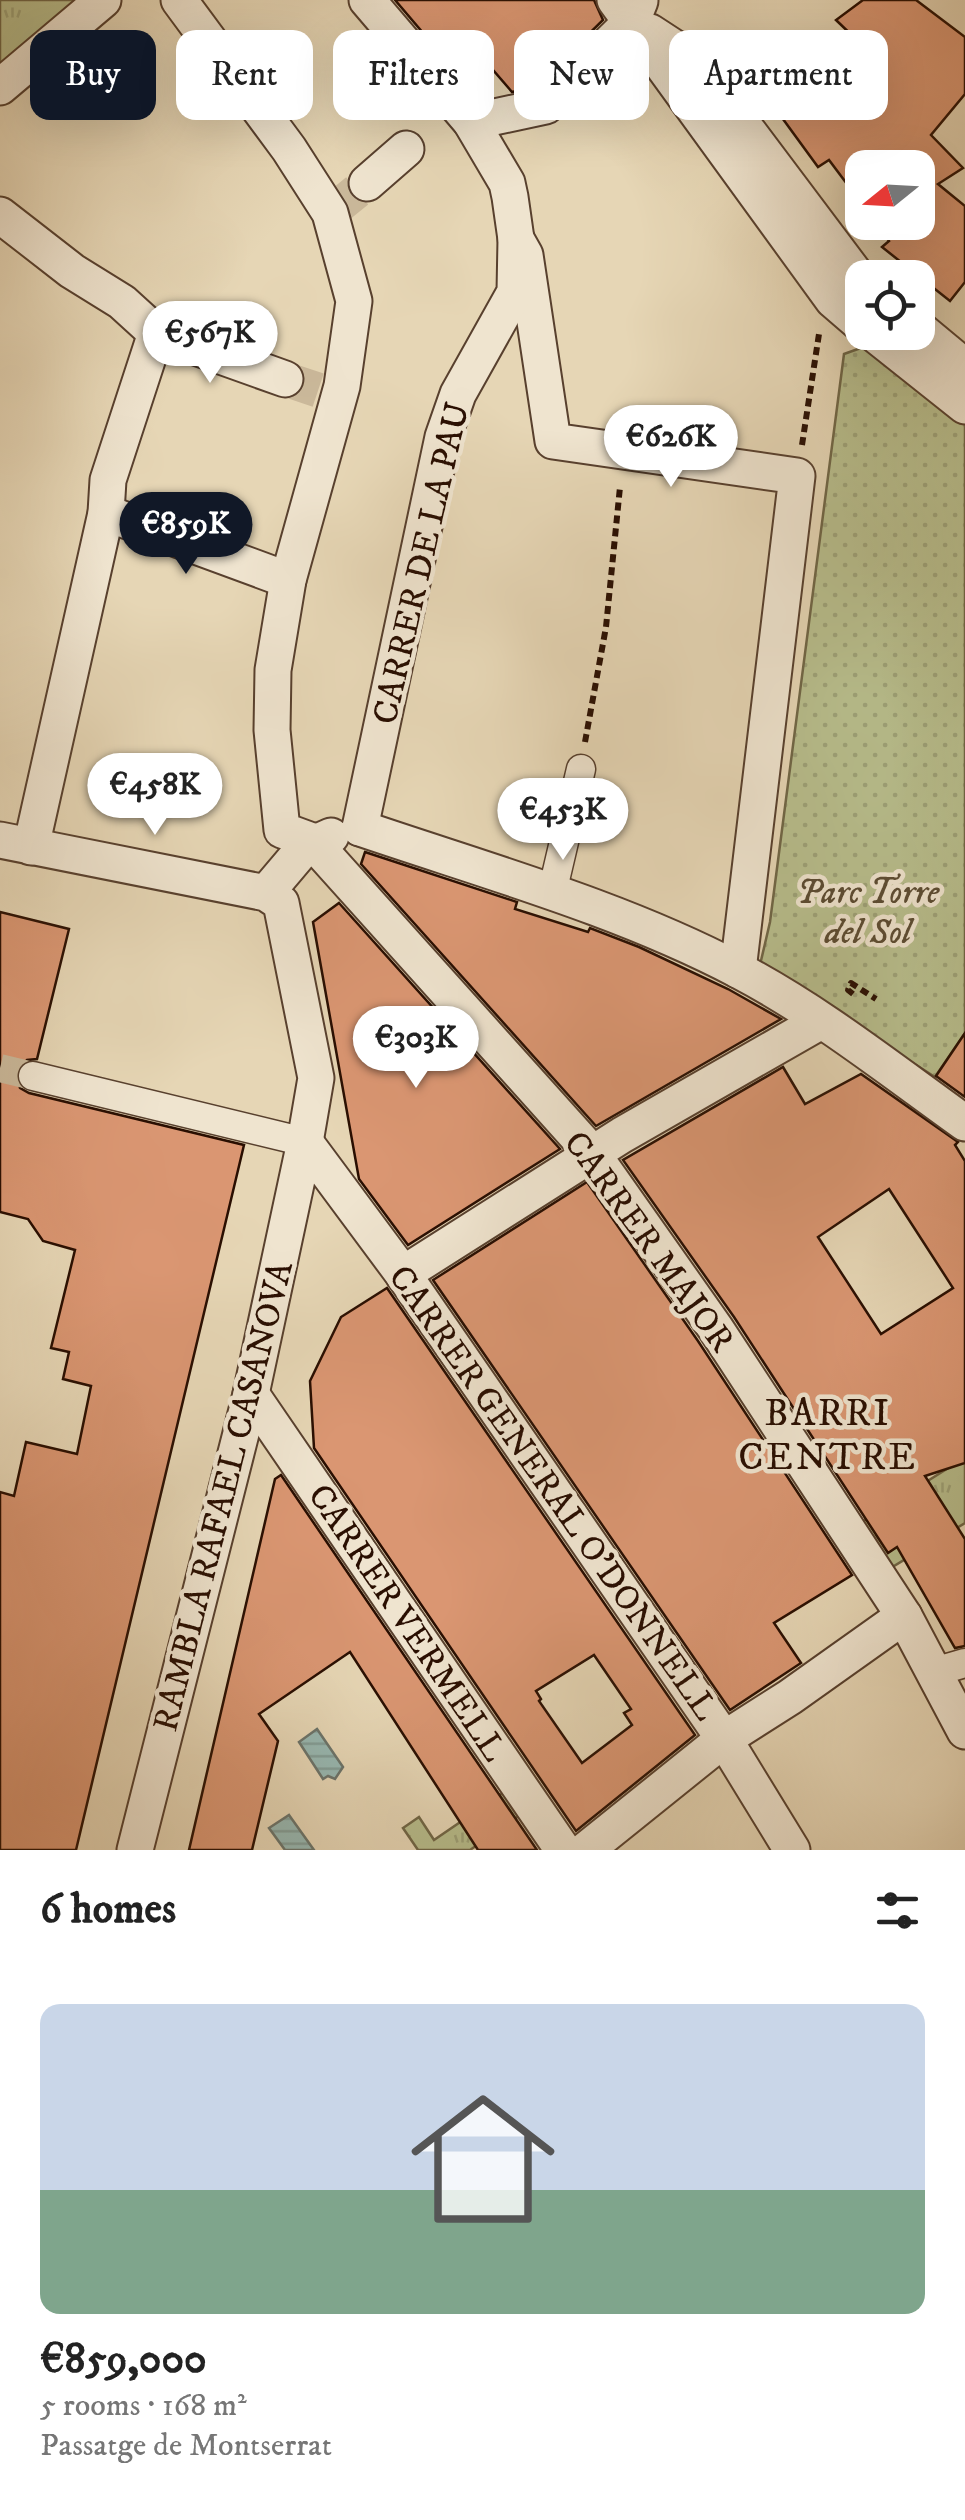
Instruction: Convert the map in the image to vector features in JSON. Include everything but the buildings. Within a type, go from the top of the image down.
[{"type":"street","points":[[0,87],[102,0]]},
{"type":"street","points":[[106,513],[288,580],[342,386],[354,300],[330,213],[289,149],[180,0]]},
{"type":"street","name":"CARRER DE LA PAU","points":[[360,828],[443,436],[458,394],[514,292],[516,239],[507,182],[367,0]]},
{"type":"street","points":[[461,122],[546,106],[629,7],[845,288]]},
{"type":"street","points":[[368,183],[406,149]]},
{"type":"street","points":[[0,214],[72,271],[122,302],[156,333],[285,379]]},
{"type":"street","points":[[516,239],[526,254],[553,441],[798,476],[738,970]]},
{"type":"street","points":[[156,333],[108,480],[106,513],[16,843],[266,893],[312,842],[360,828],[552,893],[738,970],[821,1021],[965,1123]]},
{"type":"street","points":[[935,342],[965,367]]},
{"type":"street","points":[[895,350],[965,406]]},
{"type":"street","name":"CARRER MAJOR","points":[[288,580],[273,670],[274,747],[282,830],[312,842],[592,1154],[716,1329],[904,1616],[950,1668],[965,1731]]},
{"type":"street","points":[[552,893],[581,769]]},
{"type":"street","name":"RAMBLA RAFAEL CASANOVA","points":[[135,1850],[251,1394],[316,1078],[281,904],[266,893]]},
{"type":"street","points":[[403,1274],[734,1068],[821,1021]]},
{"type":"street","points":[[33,1076],[305,1142]]},
{"type":"street","name":"CARRER GENERAL O'DONNELL","points":[[305,1142],[403,1274],[724,1738],[792,1850]]},
{"type":"street","name":"CARRER VERMELL","points":[[251,1394],[563,1850]]},
{"type":"street","points":[[586,1850],[724,1738],[904,1616]]},
{"type":"path","points":[[798,476],[822,315],[845,295]]},
{"type":"path","points":[[581,769],[606,627],[623,451]]},
{"type":"path","points":[[866,1004],[848,990],[851,983],[876,999]]},
{"type":"green space","points":[[0,0],[76,0],[40,30],[30,30],[30,39],[0,64]]},
{"type":"green space","name":"Parc Torre del Sol","points":[[879,350],[965,422],[965,1033],[935,1077],[760,965],[770,922],[844,354]]},
{"type":"green space","points":[[965,1419],[965,1523],[889,1569],[859,1524],[961,1460]]},
{"type":"green space","points":[[510,1788],[526,1811],[470,1850],[418,1850],[403,1828],[419,1817],[434,1840]]},
{"type":"water","points":[[317,1729],[343,1767],[335,1779],[323,1779],[299,1742]]},
{"type":"water","points":[[289,1815],[314,1850],[285,1850],[269,1828]]},
{"type":"tunnel","points":[[330,213],[367,183]]},
{"type":"tunnel","points":[[285,379],[339,397]]},
{"type":"tunnel","points":[[0,1068],[33,1076]]},
{"type":"district","name":"BARRI CENTRE","points":[[828,1434]]}]
